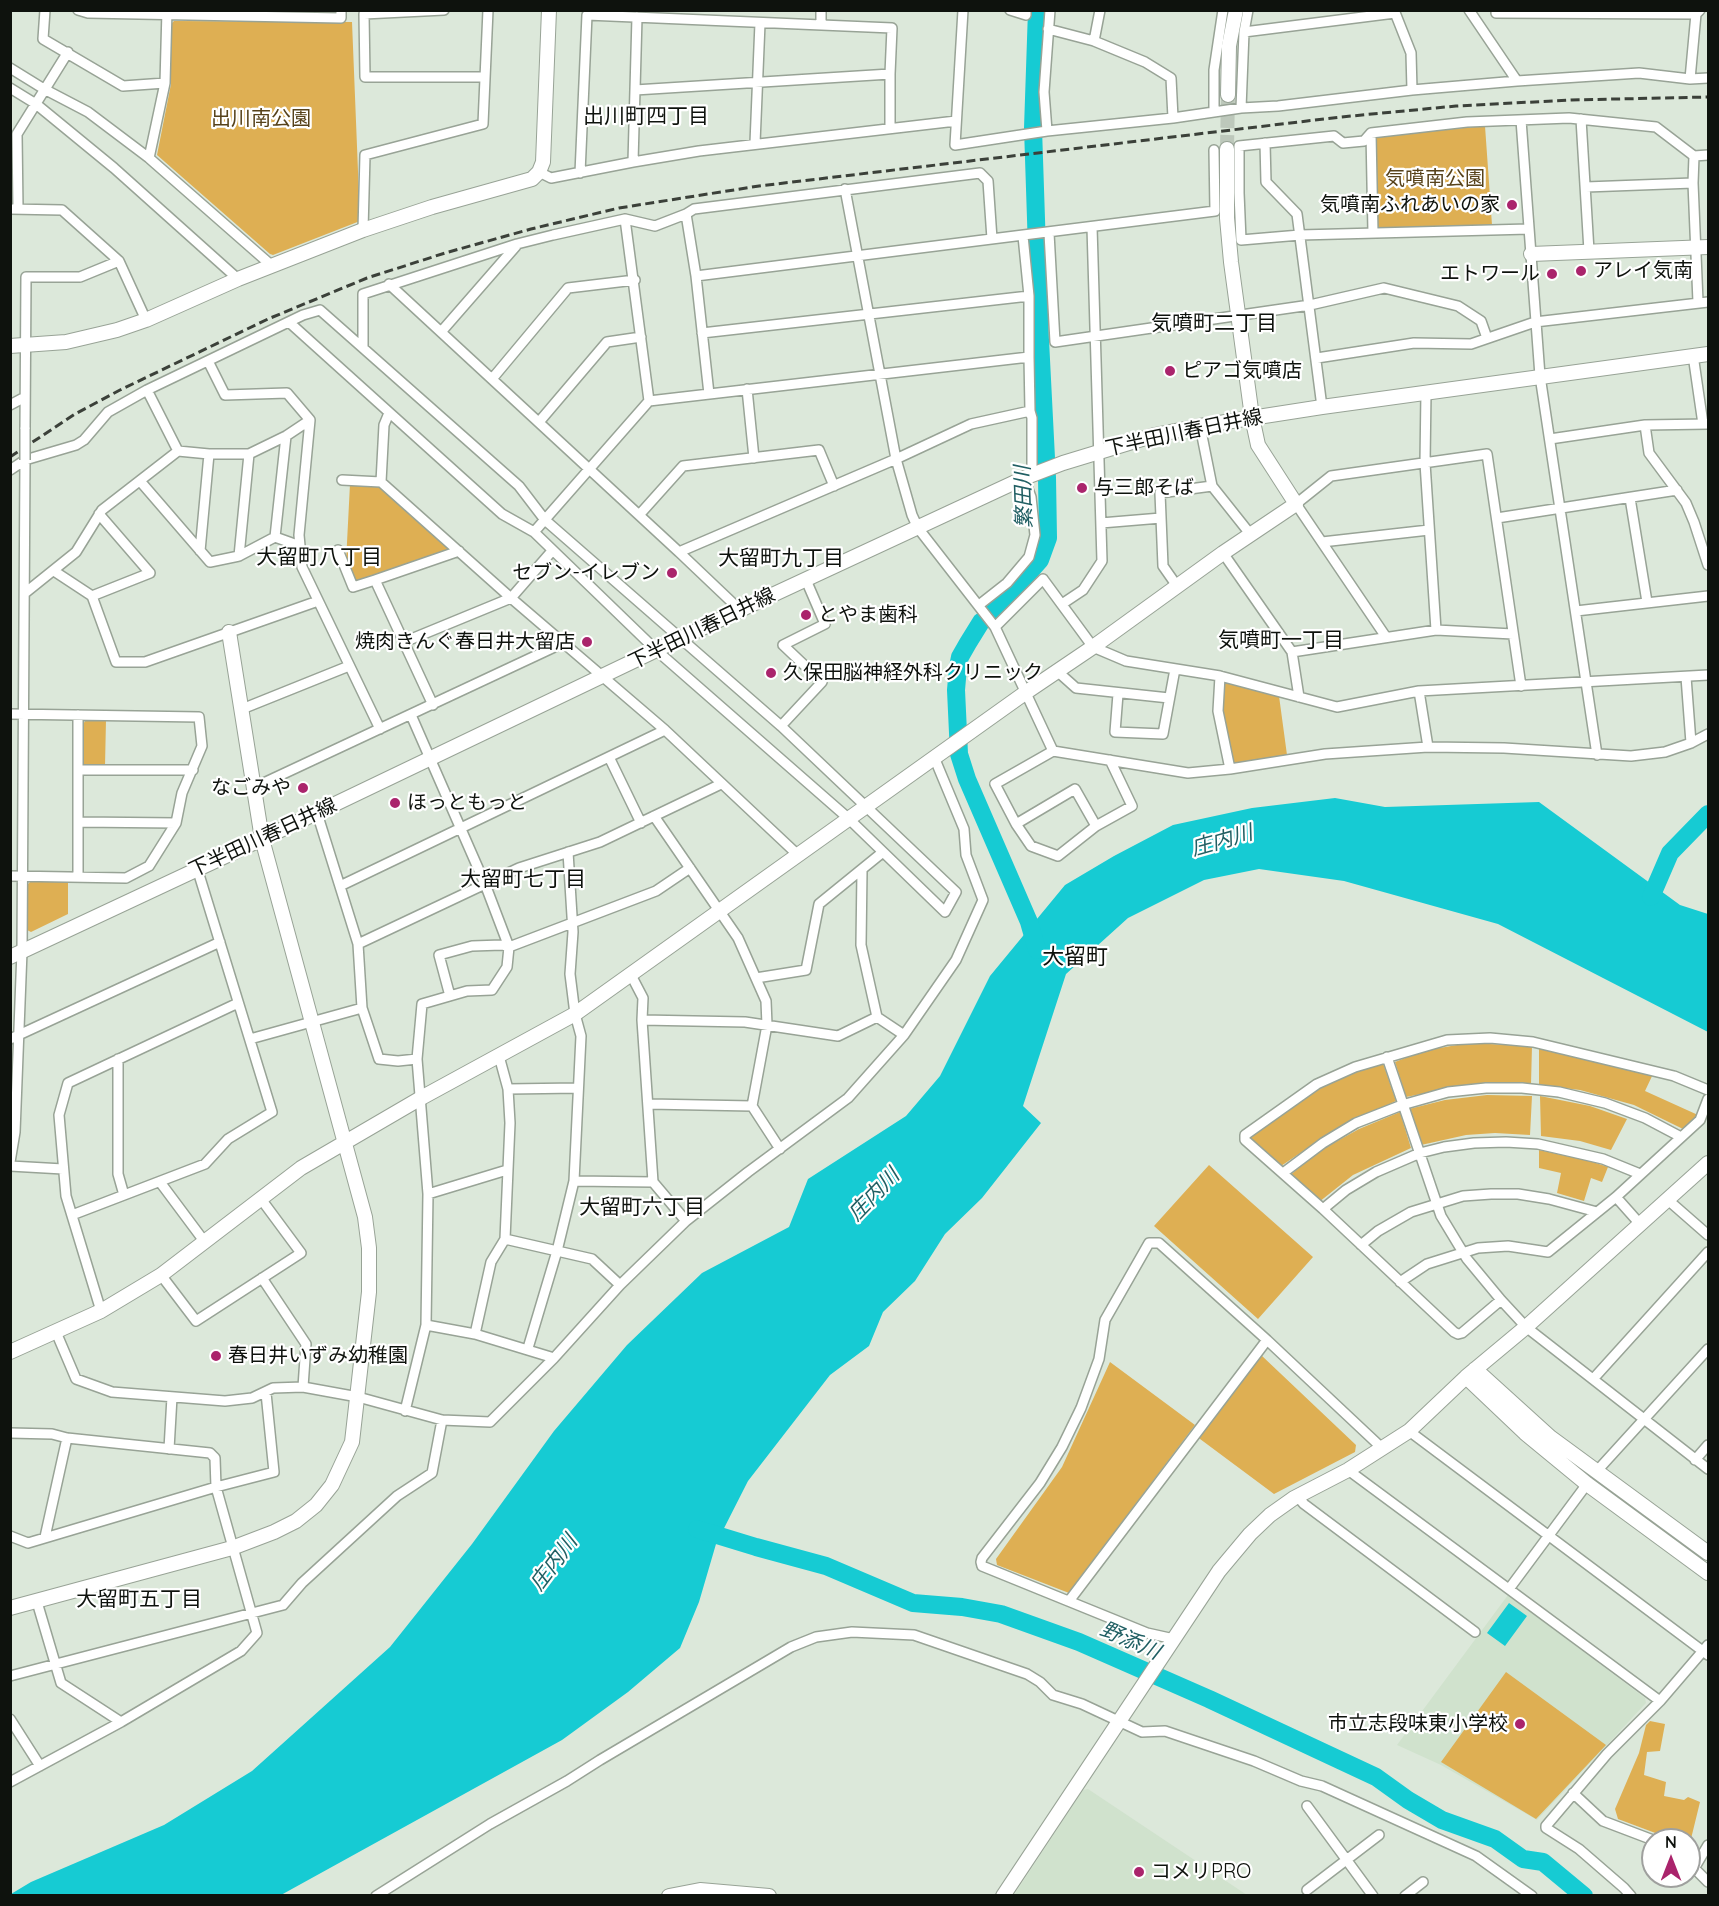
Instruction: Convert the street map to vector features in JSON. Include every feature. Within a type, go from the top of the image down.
[{"type":"street","points":[[45,10],[43,39],[123,86],[165,83]]},
{"type":"street","points":[[78,10],[88,14],[167,13],[341,18],[341,10]]},
{"type":"street","points":[[444,10],[364,14],[365,77],[485,77]]},
{"type":"street","points":[[363,230],[365,155],[483,124],[488,10]]},
{"type":"street","points":[[18,346],[66,342],[117,330],[146,320],[271,265],[363,230],[432,207],[532,179],[539,172],[543,162],[549,10]]},
{"type":"street","points":[[821,10],[821,25]]},
{"type":"street","points":[[963,10],[956,145],[1047,131],[1412,90],[1639,73],[1690,79],[1708,78]]},
{"type":"street","points":[[1010,10],[1026,15],[1026,10]]},
{"type":"street","points":[[1047,131],[1044,92],[1050,10]]},
{"type":"street","points":[[1094,41],[1100,10]]},
{"type":"street","points":[[1214,112],[1214,70],[1223,10]]},
{"type":"street","points":[[1228,95],[1229,46],[1236,10]]},
{"type":"street","points":[[1241,108],[1244,32],[1248,10]]},
{"type":"street","points":[[1469,10],[1517,81]]},
{"type":"street","points":[[1244,32],[1395,12],[1411,53],[1412,90]]},
{"type":"street","points":[[1479,24],[1496,12],[1698,12],[1690,79]]},
{"type":"street","points":[[149,158],[165,83],[167,13]]},
{"type":"street","points":[[580,172],[586,15],[637,17],[688,15],[760,23],[892,28],[890,128]]},
{"type":"street","points":[[633,162],[637,17]]},
{"type":"street","points":[[755,143],[760,23]]},
{"type":"street","points":[[1048,29],[1094,41],[1145,62],[1171,78],[1173,118]]},
{"type":"street","points":[[68,52],[36,104],[14,134],[14,209],[62,210],[119,261],[146,320]]},
{"type":"street","points":[[10,68],[88,112],[149,158],[271,265]]},
{"type":"street","points":[[635,90],[890,74]]},
{"type":"street","points":[[10,88],[36,104],[114,168],[238,279]]},
{"type":"street","points":[[1581,119],[1589,251]]},
{"type":"street","points":[[1227,148],[1334,135],[1343,143],[1364,141],[1371,133],[1467,122],[1581,119],[1656,127],[1694,156],[1708,155]]},
{"type":"street","points":[[1521,120],[1540,376],[1597,755]]},
{"type":"street","points":[[539,172],[551,178],[633,162],[755,143],[956,121]]},
{"type":"street","points":[[1371,133],[1372,233]]},
{"type":"street","points":[[1265,143],[1266,182],[1298,214],[1322,407]]},
{"type":"street","points":[[1227,148],[1239,193],[1241,240],[1300,235],[1529,229]]},
{"type":"street","points":[[696,276],[1215,211],[1227,148]]},
{"type":"street","points":[[1227,148],[1227,218],[1238,316],[1258,446],[1386,637]]},
{"type":"street","points":[[1694,156],[1693,183],[1702,247],[1698,302]]},
{"type":"street","points":[[363,347],[363,294],[517,244],[625,219],[655,226],[694,209],[980,173],[988,181],[992,239]]},
{"type":"street","points":[[1586,187],[1693,183]]},
{"type":"street","points":[[845,189],[896,459],[912,515],[918,528],[995,626],[1053,751]]},
{"type":"street","points":[[686,214],[710,394]]},
{"type":"street","points":[[625,219],[649,401]]},
{"type":"street","points":[[1062,604],[1083,590],[1102,561],[1092,227]]},
{"type":"street","points":[[1049,233],[1055,342],[1310,305],[1384,288],[1458,306],[1481,321],[1487,338]]},
{"type":"street","points":[[979,605],[1007,583],[1029,557],[1035,535],[1029,476],[1033,425],[1030,411],[1029,296],[1023,236]]},
{"type":"street","points":[[441,332],[517,244]]},
{"type":"street","points":[[1531,254],[1702,247]]},
{"type":"street","points":[[63,1169],[10,1164],[15,1132],[16,954],[23,876],[25,714],[25,397],[18,346],[26,277],[80,278],[119,261]]},
{"type":"street","points":[[492,378],[568,288],[634,280]]},
{"type":"street","points":[[389,284],[640,514],[740,610]]},
{"type":"street","points":[[702,333],[1029,296]]},
{"type":"street","points":[[1317,358],[1414,343],[1471,344],[1536,322],[1708,302]]},
{"type":"street","points":[[10,470],[25,460],[76,445],[84,440],[108,412],[147,390],[290,322],[320,310],[519,486],[545,520],[781,726],[956,892],[945,912],[848,818],[656,650],[534,532],[502,514],[290,322]]},
{"type":"street","points":[[539,422],[607,342],[641,337]]},
{"type":"street","name":"下半田川春日井線","points":[[16,954],[604,677],[740,610],[1029,476],[1063,463],[1155,435],[1252,417],[1708,354]]},
{"type":"street","points":[[1550,439],[1645,425],[1706,424],[1693,355]]},
{"type":"street","points":[[534,532],[649,401],[1029,357]]},
{"type":"street","points":[[208,361],[225,395],[287,393],[310,420],[299,535],[303,567],[380,729]]},
{"type":"street","points":[[747,389],[754,458]]},
{"type":"street","points":[[147,390],[178,451]]},
{"type":"street","points":[[1426,392],[1425,463],[1436,630]]},
{"type":"street","points":[[10,405],[25,397]]},
{"type":"street","points":[[679,552],[896,459],[971,424],[1030,411]]},
{"type":"street","points":[[381,482],[384,425],[389,413]]},
{"type":"street","points":[[25,593],[76,552],[102,510],[178,451],[249,454],[285,436],[310,420]]},
{"type":"street","points":[[1645,425],[1649,453],[1686,503],[1708,560]]},
{"type":"street","points":[[1200,426],[1212,486],[1251,534]]},
{"type":"street","points":[[274,537],[285,436]]},
{"type":"street","points":[[640,514],[683,466],[819,450],[834,486]]},
{"type":"street","points":[[200,551],[209,454]]},
{"type":"street","points":[[239,556],[249,454]]},
{"type":"street","points":[[10,1352],[101,1311],[161,1275],[301,1168],[575,1014],[848,818],[1296,504],[1331,476],[1487,454],[1521,686]]},
{"type":"street","points":[[342,480],[381,482],[511,598],[665,730],[798,855]]},
{"type":"street","points":[[140,481],[210,562],[239,556],[274,537],[300,546]]},
{"type":"street","points":[[1178,586],[1163,566],[1160,493],[1212,486]]},
{"type":"street","points":[[1497,518],[1677,490]]},
{"type":"street","points":[[1630,498],[1647,602]]},
{"type":"street","points":[[92,596],[150,573],[99,514]]},
{"type":"street","points":[[1101,523],[1161,518]]},
{"type":"street","points":[[1322,542],[1429,530]]},
{"type":"street","points":[[338,550],[353,586],[459,551]]},
{"type":"street","points":[[404,642],[511,598],[552,551]]},
{"type":"street","points":[[1223,553],[1292,652],[1299,697]]},
{"type":"street","points":[[54,571],[92,596],[116,662],[145,662],[318,601]]},
{"type":"street","points":[[995,626],[1043,579],[1093,647],[1126,661],[1220,676],[1337,707],[1419,691],[1708,675]]},
{"type":"street","points":[[375,580],[433,705]]},
{"type":"street","points":[[781,726],[822,682],[783,645],[825,624],[806,580]]},
{"type":"street","points":[[1576,611],[1708,596]]},
{"type":"street","points":[[1292,652],[1436,630],[1514,634]]},
{"type":"street","points":[[10,1608],[232,1548],[274,1532],[296,1521],[316,1505],[332,1485],[352,1442],[369,1292],[369,1248],[365,1217],[262,839],[229,633]]},
{"type":"street","points":[[253,788],[563,643]]},
{"type":"street","points":[[242,710],[349,666]]},
{"type":"street","points":[[1118,694],[1115,732],[1163,734],[1174,669]]},
{"type":"street","points":[[1058,671],[1076,688],[1169,698]]},
{"type":"street","points":[[1220,676],[1218,711],[1230,769]]},
{"type":"street","points":[[1686,677],[1691,743]]},
{"type":"street","points":[[1419,691],[1428,747]]},
{"type":"street","points":[[10,714],[199,717],[202,746],[182,793],[176,823],[149,866],[126,878],[10,876]]},
{"type":"street","points":[[405,1411],[426,1325],[428,1194],[422,1098],[417,1059],[422,1004],[467,991],[492,990],[507,967],[509,947],[485,884],[411,715]]},
{"type":"street","points":[[78,716],[78,877]]},
{"type":"street","points":[[340,886],[665,730]]},
{"type":"street","points":[[1110,760],[1132,806],[1096,826],[1058,856],[1031,846],[1016,824],[995,784],[1053,751],[1110,760],[1188,773],[1230,769],[1325,754],[1428,747],[1504,748],[1630,756],[1665,752],[1708,734]]},
{"type":"street","points":[[609,757],[641,823]]},
{"type":"street","points":[[56,1332],[76,1379],[112,1392],[225,1401],[252,1398],[273,1388],[303,1387],[358,1397],[442,1420],[490,1422],[554,1358],[620,1285],[686,1221],[848,1098],[904,1035],[956,960],[983,900],[966,855],[964,829],[935,757]]},
{"type":"street","points":[[79,770],[193,770]]},
{"type":"street","points":[[358,944],[519,868],[600,842],[721,784]]},
{"type":"street","points":[[1016,824],[1075,789],[1096,826]]},
{"type":"street","points":[[317,813],[358,944],[362,1008],[379,1059],[398,1061],[417,1059]]},
{"type":"street","points":[[654,816],[738,938],[766,1001],[767,1024],[752,1106],[780,1149]]},
{"type":"street","points":[[79,822],[176,823]]},
{"type":"street","points":[[528,1348],[558,1251],[574,1181],[581,1036],[575,1014],[570,974],[572,923],[568,852]]},
{"type":"street","points":[[756,978],[806,970],[819,904],[883,852]]},
{"type":"street","points":[[72,1215],[205,1164],[228,1139],[272,1112],[197,868]]},
{"type":"street","points":[[450,996],[440,955],[472,946],[502,945],[509,947],[656,891],[690,868]]},
{"type":"street","points":[[862,871],[861,945],[877,1017],[904,1035]]},
{"type":"street","points":[[15,1037],[220,942]]},
{"type":"street","points":[[632,975],[644,998],[642,1020],[653,1182],[686,1221]]},
{"type":"street","points":[[101,1311],[66,1196],[59,1115],[68,1083],[238,1003]]},
{"type":"street","points":[[250,1039],[362,1008]]},
{"type":"street","points":[[642,1020],[745,1022],[838,1036],[877,1017]]},
{"type":"street","points":[[1501,1300],[1458,1334],[1245,1140],[1245,1135],[1317,1084],[1355,1067],[1447,1040],[1490,1038],[1533,1042],[1674,1076],[1708,1090]]},
{"type":"street","points":[[475,1334],[491,1262],[505,1239],[510,1123],[507,1089],[499,1056]]},
{"type":"street","points":[[1387,1057],[1441,1216],[1463,1252],[1526,1327],[1708,1469]]},
{"type":"street","points":[[118,1059],[118,1174],[124,1195]]},
{"type":"street","points":[[507,1089],[578,1088]]},
{"type":"street","points":[[1283,1173],[1323,1143],[1356,1123],[1402,1105],[1448,1092],[1486,1088],[1522,1088],[1560,1092],[1605,1103],[1645,1118],[1681,1137]]},
{"type":"street","points":[[1400,1282],[1427,1264],[1478,1248],[1508,1246],[1548,1252],[1616,1197],[1700,1120],[1708,1099]]},
{"type":"street","points":[[649,1104],[752,1106]]},
{"type":"street","points":[[1323,1209],[1346,1190],[1376,1172],[1420,1153],[1474,1143],[1538,1144],[1603,1159],[1640,1174]]},
{"type":"street","points":[[1003,1896],[1219,1571],[1250,1534],[1270,1515],[1298,1496],[1348,1470],[1409,1431],[1470,1373],[1526,1327],[1708,1163]]},
{"type":"street","points":[[428,1194],[507,1170]]},
{"type":"street","points":[[574,1181],[653,1182]]},
{"type":"street","points":[[160,1182],[204,1241]]},
{"type":"street","points":[[1361,1245],[1378,1231],[1404,1216],[1463,1196],[1518,1194],[1549,1199],[1597,1212]]},
{"type":"street","points":[[1616,1197],[1640,1224]]},
{"type":"street","points":[[161,1275],[196,1321],[301,1253],[261,1198]]},
{"type":"street","points":[[1668,1200],[1708,1235]]},
{"type":"street","points":[[505,1239],[592,1259],[620,1285]]},
{"type":"street","points":[[1174,1639],[1147,1633],[982,1566],[981,1562],[1040,1483],[1062,1447],[1099,1359],[1105,1320],[1149,1243],[1159,1243],[1383,1449]]},
{"type":"street","points":[[1594,1378],[1708,1252]]},
{"type":"street","points":[[262,1278],[306,1344],[303,1387]]},
{"type":"street","points":[[426,1325],[475,1334],[528,1348],[554,1358]]},
{"type":"street","points":[[1070,1601],[1267,1340]]},
{"type":"street","points":[[1596,1472],[1708,1349]]},
{"type":"street","points":[[1470,1373],[1596,1472],[1708,1553]]},
{"type":"street","points":[[1470,1373],[1525,1433],[1587,1484],[1708,1573]]},
{"type":"street","points":[[10,1536],[28,1543],[274,1472],[266,1393]]},
{"type":"street","points":[[170,1449],[172,1397]]},
{"type":"street","points":[[10,1676],[283,1605],[302,1583],[397,1496],[432,1473],[442,1420]]},
{"type":"street","points":[[1409,1431],[1547,1535],[1707,1650],[1607,1754],[1547,1822],[1546,1828],[1579,1849],[1624,1888],[1630,1896]]},
{"type":"street","points":[[10,1433],[52,1434],[67,1438],[210,1453],[215,1458],[216,1487],[257,1633],[241,1651],[122,1722],[10,1782]]},
{"type":"street","points":[[45,1537],[67,1438]]},
{"type":"street","points":[[1695,1460],[1708,1445]]},
{"type":"street","points":[[1348,1470],[1660,1701]]},
{"type":"street","points":[[1509,1589],[1587,1484]]},
{"type":"street","points":[[1298,1496],[1304,1504],[1475,1632]]},
{"type":"street","points":[[37,1602],[61,1683],[122,1722]]},
{"type":"street","points":[[376,1896],[490,1824],[567,1781],[791,1647],[816,1637],[852,1632],[914,1635],[1027,1674],[1040,1682],[1053,1695],[1123,1715],[1142,1732],[1165,1731],[1254,1761],[1301,1781],[1322,1786],[1476,1856],[1532,1896]]},
{"type":"street","points":[[10,1719],[40,1766]]},
{"type":"street","points":[[1573,1793],[1603,1821],[1641,1835]]},
{"type":"street","points":[[1307,1806],[1373,1896]]},
{"type":"street","points":[[1307,1890],[1379,1834]]},
{"type":"street","points":[[1405,1896],[1423,1882]]},
{"type":"street","points":[[669,1896],[700,1890],[769,1896]]},
{"type":"shaded area","name":"市立志段味東小学校","points":[[1508,1595],[1645,1698],[1646,1703],[1537,1820],[1441,1765],[1397,1745]]},
{"type":"shaded area","name":"コメリPRO","points":[[1088,1789],[1247,1895],[1014,1895],[1083,1790]]},
{"type":"green space","name":"出川南公園","points":[[174,21],[352,22],[360,221],[273,255],[157,155],[171,84],[171,24]]},
{"type":"green space","name":"気噴南公園","points":[[1485,126],[1492,225],[1380,228],[1377,225],[1374,139],[1378,136]]},
{"type":"green space","points":[[350,484],[375,485],[381,488],[448,547],[447,551],[358,583],[354,581],[346,562]]},
{"type":"green space","points":[[1226,682],[1279,696],[1287,755],[1236,763],[1232,761],[1220,716],[1222,685]]},
{"type":"green space","points":[[86,720],[106,720],[105,766],[85,765],[82,762],[83,724]]},
{"type":"green space","points":[[31,881],[68,881],[68,914],[31,932],[27,930],[28,884]]},
{"type":"green space","points":[[1468,1043],[1532,1046],[1531,1084],[1467,1085],[1406,1097],[1395,1062],[1423,1051]]},
{"type":"green space","points":[[1539,1048],[1653,1074],[1645,1091],[1698,1115],[1683,1129],[1634,1105],[1580,1090],[1539,1085]]},
{"type":"green space","points":[[1383,1063],[1396,1101],[1336,1129],[1281,1166],[1248,1138],[1311,1093],[1344,1074]]},
{"type":"green space","points":[[1487,1095],[1532,1096],[1530,1135],[1495,1133],[1466,1135],[1421,1145],[1409,1109],[1445,1100]]},
{"type":"green space","points":[[1540,1096],[1590,1106],[1627,1119],[1611,1150],[1580,1141],[1541,1136]]},
{"type":"green space","points":[[1400,1112],[1411,1148],[1353,1175],[1319,1202],[1289,1176],[1321,1150],[1359,1129]]},
{"type":"green space","points":[[1539,1150],[1608,1167],[1602,1182],[1591,1178],[1584,1201],[1557,1193],[1561,1173],[1539,1168]]},
{"type":"green space","points":[[1209,1165],[1313,1257],[1258,1319],[1154,1226]]},
{"type":"green space","points":[[1261,1355],[1356,1445],[1355,1452],[1274,1494],[1196,1436]]},
{"type":"green space","points":[[1110,1362],[1195,1425],[1069,1593],[997,1565],[996,1559],[1062,1467]]},
{"type":"green space","points":[[1506,1672],[1606,1745],[1536,1819],[1441,1762]]},
{"type":"green space","points":[[1650,1721],[1665,1724],[1660,1751],[1647,1752],[1644,1775],[1666,1782],[1664,1796],[1684,1800],[1688,1797],[1700,1802],[1694,1828],[1642,1828],[1618,1819],[1615,1809],[1639,1753],[1646,1725]]},
{"type":"water","name":"庄内川","points":[[1335,798],[1385,807],[1539,802],[1680,905],[1708,914],[1708,1032],[1498,924],[1344,881],[1259,869],[1204,880],[1128,918],[1066,974],[1023,1106],[1041,1123],[982,1198],[945,1234],[915,1281],[883,1312],[869,1346],[830,1375],[748,1481],[716,1544],[699,1602],[680,1648],[628,1692],[562,1740],[281,1895],[11,1895],[31,1882],[164,1825],[252,1771],[390,1647],[472,1544],[554,1431],[627,1345],[702,1273],[789,1227],[808,1179],[906,1116],[940,1076],[990,976],[1065,885],[1173,825],[1252,808]]},
{"type":"water","points":[[1509,1603],[1527,1616],[1505,1646],[1487,1633]]},
{"type":"waterway","name":"繁田川","points":[[1037,10],[1033,128],[1048,538],[1040,560],[994,612],[981,622],[968,643],[960,657],[956,690],[959,754],[967,779],[1029,922],[1037,950]]},
{"type":"waterway","points":[[1651,897],[1670,853],[1708,814]]},
{"type":"waterway","name":"野添川","points":[[697,1529],[826,1566],[913,1603],[962,1607],[1001,1614],[1079,1642],[1209,1699],[1376,1777],[1408,1800],[1442,1820],[1495,1839],[1523,1859],[1543,1862],[1584,1896]]},
{"type":"tunnel","points":[[1227,149],[1228,95]]},
{"type":"railway","points":[[10,457],[75,414],[120,390],[268,319],[367,278],[531,229],[619,208],[759,186],[1341,117],[1456,106],[1571,100],[1708,97]]},
{"type":"place","name":"気噴南ふれあいの家","points":[[1512,205]]},
{"type":"place","name":"アレイ気南","points":[[1581,271]]},
{"type":"place","name":"エトワール","points":[[1552,274]]},
{"type":"place","name":"ピアゴ気噴店","points":[[1170,371]]},
{"type":"place","name":"与三郎そば","points":[[1082,488]]},
{"type":"place","name":"セブン-イレブン","points":[[672,573]]},
{"type":"place","name":"とやま歯科","points":[[806,615]]},
{"type":"place","name":"焼肉きんぐ春日井大留店","points":[[587,642]]},
{"type":"place","name":"久保田脳神経外科クリニック","points":[[771,673]]},
{"type":"place","name":"なごみや","points":[[303,788]]},
{"type":"place","name":"ほっともっと","points":[[395,803]]},
{"type":"place","name":"春日井いずみ幼稚園","points":[[216,1356]]},
{"type":"place","name":"市立志段味東小学校","points":[[1520,1724]]},
{"type":"place","name":"コメリPRO","points":[[1139,1872]]},
{"type":"district","name":"出川町四丁目","points":[[646,117]]},
{"type":"district","name":"気噴町二丁目","points":[[1214,324]]},
{"type":"district","name":"大留町八丁目","points":[[319,558]]},
{"type":"district","name":"大留町九丁目","points":[[781,559]]},
{"type":"district","name":"気噴町一丁目","points":[[1281,641]]},
{"type":"district","name":"大留町七丁目","points":[[523,880]]},
{"type":"district","name":"大留町","points":[[1075,957]]},
{"type":"district","name":"大留町六丁目","points":[[642,1208]]},
{"type":"district","name":"大留町五丁目","points":[[139,1600]]}]
